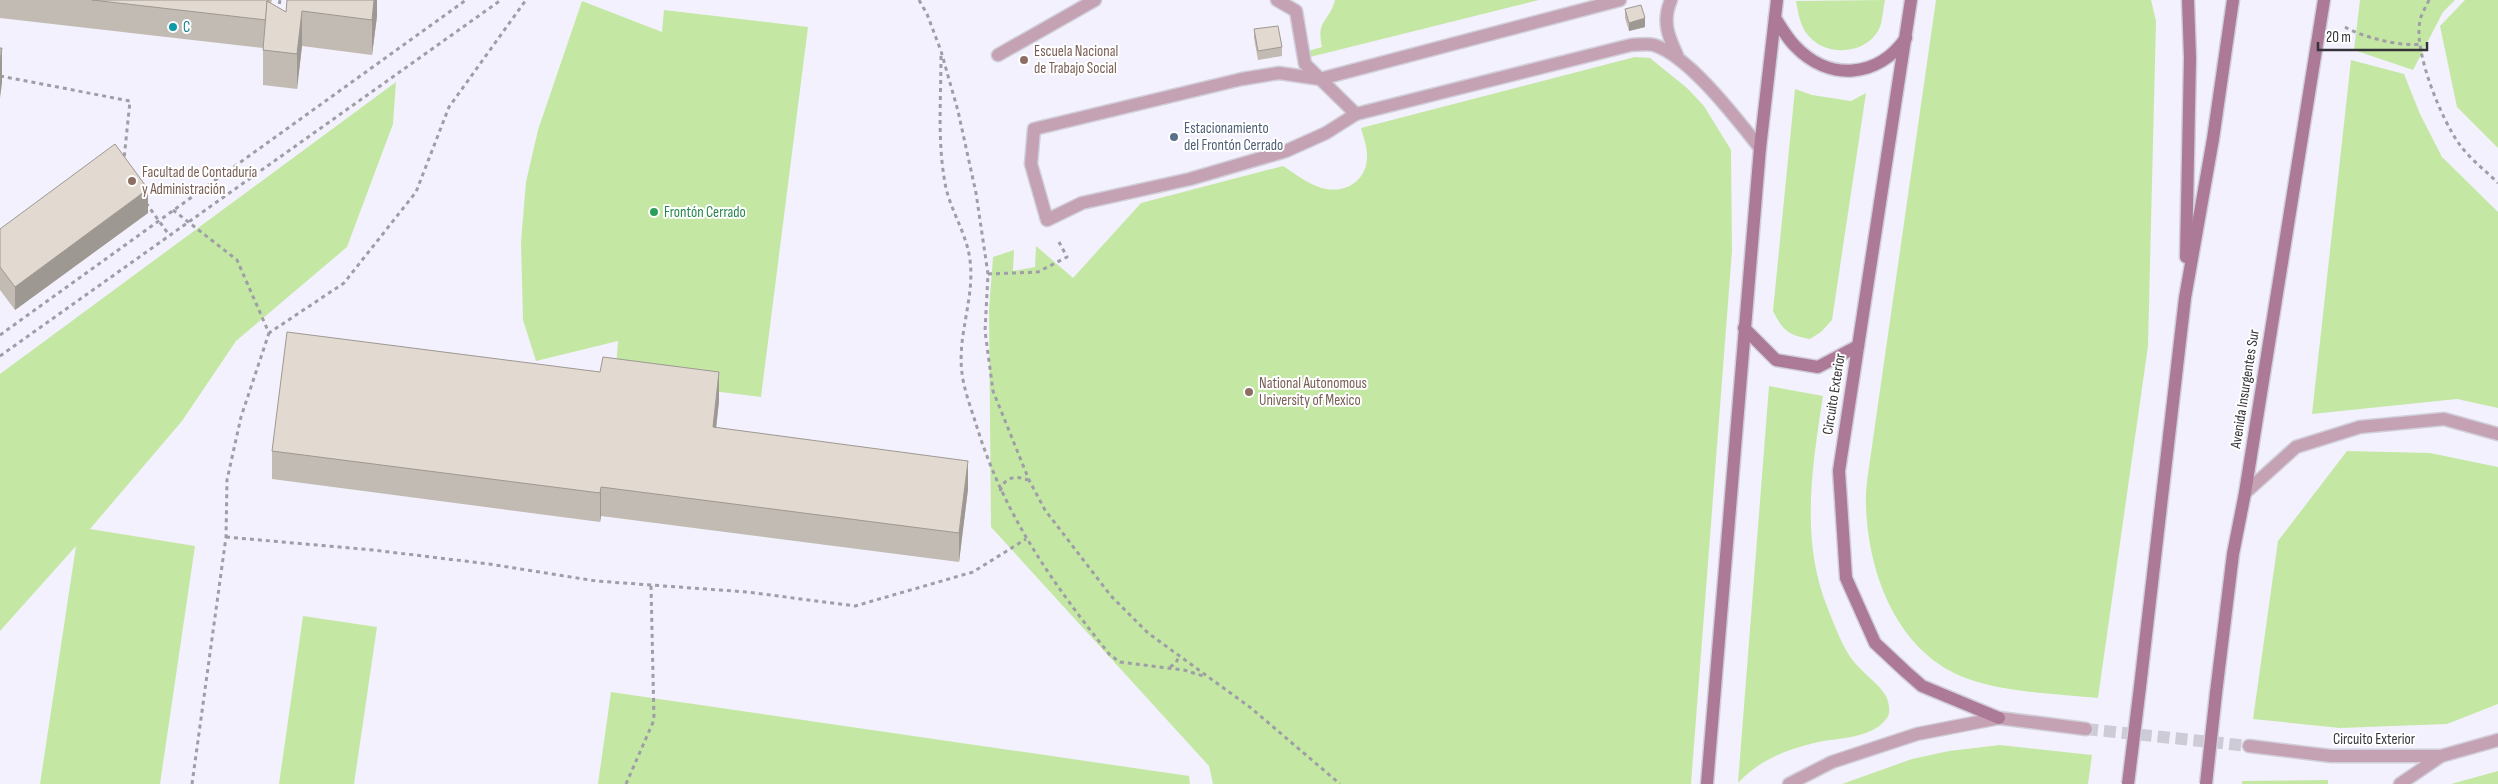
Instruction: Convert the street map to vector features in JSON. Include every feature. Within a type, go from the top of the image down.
[{"type":"street","points":[[998,55],[1095,0]]},
{"type":"street","points":[[1277,0],[1296,11],[1305,64],[1356,114]]},
{"type":"street","points":[[1620,0],[1320,79],[1279,73],[1242,79],[1034,129],[1031,164],[1047,220],[1082,203],[1190,179],[1286,151],[1326,134],[1356,114],[1631,46],[1651,44],[1677,55]]},
{"type":"street","points":[[1670,0],[1665,21],[1668,37],[1677,55],[1760,148]]},
{"type":"street","points":[[1707,784],[1760,148],[1777,0]]},
{"type":"street","name":"Circuito Exterior","points":[[1911,0],[1839,471],[1846,578],[1874,643],[1922,686],[1999,718],[2086,729]]},
{"type":"street","points":[[2185,298],[2190,58],[2188,0]]},
{"type":"street","points":[[2128,784],[2185,298],[2213,138],[2233,0]]},
{"type":"street","name":"Avenida Insurgentes Sur","points":[[2206,784],[2233,554],[2245,493],[2324,0]]},
{"type":"street","points":[[1775,18],[1794,46],[1807,57],[1822,66],[1838,70],[1868,69],[1884,61],[1898,49],[1907,36]]},
{"type":"street","points":[[1744,328],[1776,360],[1818,367],[1858,346]]},
{"type":"street","points":[[2245,493],[2296,447],[2360,427],[2444,419],[2498,434]]},
{"type":"street","name":"Circuito Exterior","points":[[1789,784],[1832,762],[1917,734],[1999,718]]},
{"type":"street","name":"Circuito Exterior","points":[[2249,746],[2331,756],[2441,756],[2498,740]]},
{"type":"street","points":[[2400,784],[2441,756]]},
{"type":"path","points":[[277,20],[280,0]]},
{"type":"path","points":[[0,335],[466,0]]},
{"type":"path","points":[[0,356],[501,0]]},
{"type":"path","points":[[192,784],[226,537],[227,480],[241,417],[269,333],[344,283],[416,192],[449,107],[526,0]]},
{"type":"path","points":[[919,0],[927,14],[941,51],[958,111],[976,193],[988,274],[985,331],[993,391],[1029,480],[1045,510],[1111,596],[1148,633],[1251,708],[1340,784]]},
{"type":"path","points":[[2429,0],[2419,22],[2421,44],[2429,79],[2443,116],[2460,145],[2498,183]]},
{"type":"path","points":[[2322,13],[2355,33],[2410,46],[2421,44]]},
{"type":"path","points":[[941,51],[941,156],[947,190],[967,243],[970,262],[970,296],[962,337],[962,373],[985,455],[1000,492],[1026,540],[1110,655],[1120,662],[1169,668],[1211,678]]},
{"type":"path","points":[[0,76],[130,102],[124,160]]},
{"type":"path","points":[[143,199],[169,235]]},
{"type":"path","points":[[173,210],[237,260],[269,333]]},
{"type":"path","points":[[988,274],[1038,272],[1067,256],[1047,220]]},
{"type":"path","points":[[1000,492],[1004,482],[1010,478],[1020,477],[1029,480]]},
{"type":"path","points":[[226,537],[373,550],[489,564],[596,581],[748,592],[855,606],[973,572],[1026,540]]},
{"type":"path","points":[[626,784],[654,720],[651,585]]},
{"type":"path","points":[[1169,668],[1176,663],[1179,656]]},
{"type":"green space","points":[[1335,0],[1539,0],[1310,57],[1308,51],[1322,47],[1322,26]]},
{"type":"green space","points":[[1885,0],[1881,24],[1874,36],[1856,48],[1846,50],[1835,50],[1815,42],[1803,27],[1796,1]]},
{"type":"green space","points":[[1936,0],[2151,0],[2156,21],[2148,346],[2098,698],[2025,691],[1988,685],[1956,674],[1934,661],[1916,644],[1901,625],[1879,579],[1872,555],[1866,506],[1867,483]]},
{"type":"green space","points":[[2360,0],[2455,0],[2443,12],[2413,70],[2354,50]]},
{"type":"green space","points":[[2465,0],[2498,0],[2498,148],[2457,107],[2440,26]]},
{"type":"green space","name":"Frontón Cerrado","points":[[582,1],[662,32],[664,10],[808,27],[761,397],[615,379],[618,341],[536,361],[523,320],[521,242],[526,182],[538,130]]},
{"type":"green space","points":[[1635,57],[1650,58],[1687,88],[1704,106],[1731,150],[1732,251],[1691,784],[1213,784],[1209,766],[991,527],[989,310],[993,257],[1014,250],[1013,271],[1035,267],[1036,246],[1073,278],[1141,203],[1283,166],[1319,187],[1328,189],[1345,188],[1359,179],[1366,164],[1367,155],[1361,128]]},
{"type":"green space","points":[[2351,60],[2404,74],[2420,114],[2442,157],[2498,212],[2498,408],[2457,399],[2312,414]]},
{"type":"green space","points":[[396,82],[393,124],[347,247],[236,341],[182,421],[90,529],[195,546],[160,784],[40,784],[76,546],[0,631],[0,374]]},
{"type":"green space","points":[[1795,89],[1812,95],[1851,101],[1866,93],[1832,320],[1821,332],[1810,339],[1787,331],[1773,311]]},
{"type":"green space","points":[[1769,386],[1823,396],[1812,477],[1811,504],[1811,530],[1819,583],[1833,622],[1847,652],[1886,696],[1889,710],[1887,718],[1872,730],[1863,734],[1814,743],[1782,753],[1754,768],[1738,783]]},
{"type":"green space","points":[[2347,451],[2430,453],[2498,467],[2498,704],[2447,724],[2340,728],[2253,719],[2278,541]]},
{"type":"green space","points":[[303,616],[377,627],[354,784],[279,784]]},
{"type":"green space","points":[[611,692],[1189,776],[1190,784],[598,784]]},
{"type":"green space","points":[[2000,745],[2092,755],[2088,784],[1842,784],[1912,759],[1949,751]]},
{"type":"green space","points":[[2498,771],[2498,784],[2451,784]]},
{"type":"green space","points":[[2328,780],[2328,784],[2242,784],[2242,781]]},
{"type":"building","points":[[92,0],[268,0],[268,2],[266,20]]},
{"type":"building","points":[[287,0],[374,0],[372,20],[302,11],[297,54],[263,50],[267,1],[286,12]]},
{"type":"building","points":[[1641,5],[1645,18],[1629,23],[1625,9]]},
{"type":"building","points":[[1278,26],[1282,47],[1258,51],[1254,29]]},
{"type":"building","points":[[115,144],[148,189],[15,287],[0,267],[0,229]]},
{"type":"building","points":[[287,332],[600,372],[603,357],[719,372],[713,427],[968,461],[959,533],[601,487],[600,493],[272,451]]},
{"type":"tunnel","points":[[2086,729],[2249,746]]},
{"type":"place","name":"C","points":[[173,27]]},
{"type":"place","name":"Escuela Nacional de Trabajo Social","points":[[1024,60]]},
{"type":"place","name":"Estacionamiento del Frontón Cerrado","points":[[1174,137]]},
{"type":"place","name":"Facultad de Contaduría y Administración","points":[[132,181]]},
{"type":"place","name":"Frontón Cerrado","points":[[654,212]]},
{"type":"place","name":"National Autonomous University of Mexico","points":[[1249,392]]}]
